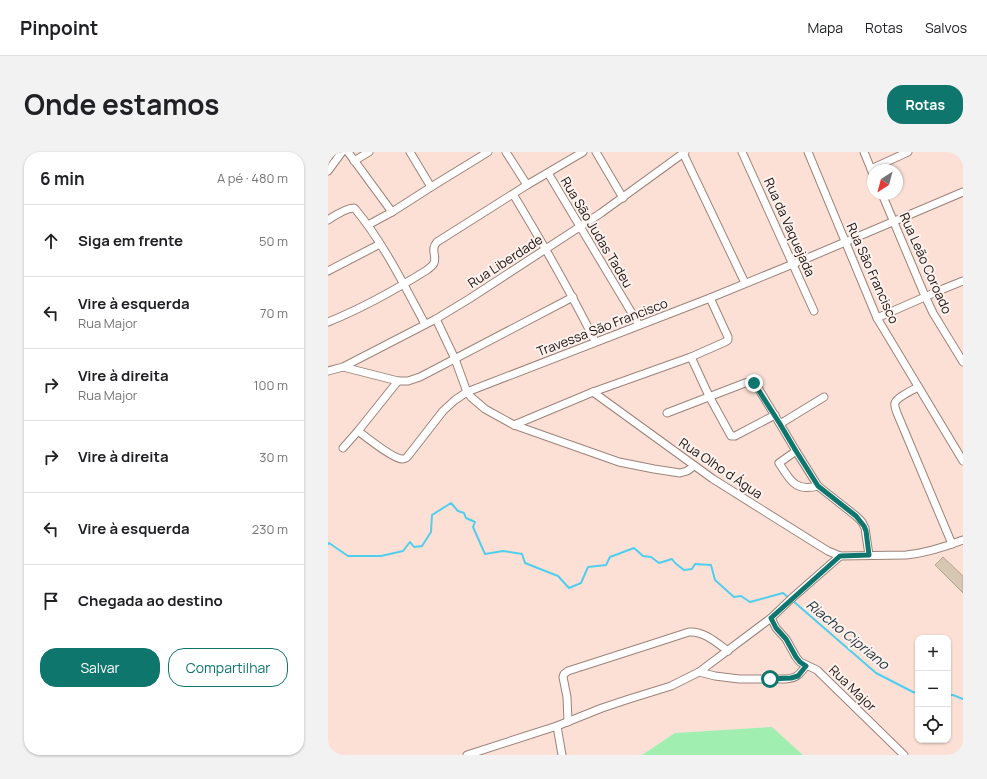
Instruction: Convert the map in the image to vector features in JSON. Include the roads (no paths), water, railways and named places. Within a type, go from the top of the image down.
[{"type":"street","points":[[328,171],[342,152]]},
{"type":"street","points":[[348,152],[392,212]]},
{"type":"street","points":[[354,161],[369,152]]},
{"type":"street","points":[[410,152],[431,187]]},
{"type":"street","points":[[368,225],[392,212],[488,152]]},
{"type":"street","points":[[506,152],[527,185]]},
{"type":"street","points":[[328,322],[349,314],[427,270],[434,264],[435,258],[433,248],[437,242],[527,185],[583,152]]},
{"type":"street","points":[[596,152],[623,198]]},
{"type":"street","name":"Rua da Vaquejada","points":[[742,152],[814,311]]},
{"type":"street","name":"Rua São Francisco","points":[[808,152],[877,318],[963,461]]},
{"type":"street","points":[[864,152],[869,164]]},
{"type":"street","points":[[886,164],[908,152]]},
{"type":"street","points":[[684,153],[745,283]]},
{"type":"street","name":"Rua Liberdade","points":[[328,371],[343,367],[436,319],[469,299],[623,198],[684,153]]},
{"type":"street","name":"Rua São Judas Tadeu","points":[[548,173],[639,325]]},
{"type":"street","name":"Travessa São Francisco","points":[[358,431],[388,453],[401,459],[405,459],[448,405],[467,392],[595,341],[710,298],[963,192]]},
{"type":"street","points":[[513,194],[573,297],[595,341]]},
{"type":"street","name":"Rua Leão Coroado","points":[[885,200],[925,296],[963,362]]},
{"type":"street","points":[[330,217],[349,208],[354,208],[368,225],[380,244],[426,324]]},
{"type":"street","points":[[328,271],[380,244]]},
{"type":"street","points":[[877,318],[925,296],[963,281]]},
{"type":"street","points":[[343,367],[398,382],[408,381],[420,377],[455,360],[573,297]]},
{"type":"street","points":[[514,425],[593,392],[722,344],[728,340],[728,337],[710,298]]},
{"type":"street","points":[[436,319],[455,360],[467,392],[485,409],[514,425],[619,462],[680,473],[687,471],[694,466]]},
{"type":"street","points":[[691,356],[709,396],[732,437],[775,415]]},
{"type":"street","points":[[343,448],[398,382]]},
{"type":"street","points":[[667,413],[709,396],[745,383],[752,382],[757,386],[818,486],[862,522],[865,528],[869,555]]},
{"type":"street","points":[[918,387],[901,397],[896,401],[895,405],[952,544]]},
{"type":"street","name":"Rua Olho d Água","points":[[593,392],[694,466],[724,486],[792,529],[840,556]]},
{"type":"street","points":[[780,424],[824,397]]},
{"type":"street","points":[[796,451],[779,462],[788,477],[796,485],[802,487],[807,488],[818,486]]},
{"type":"street","points":[[467,755],[557,726],[618,702],[671,686],[699,672],[771,618],[840,556],[915,555],[963,540]]},
{"type":"street","name":"Rua Major","points":[[771,618],[776,628],[786,639],[800,662],[817,670],[904,755]]},
{"type":"street","points":[[568,722],[567,697],[563,676],[568,671],[694,631],[704,635],[728,651]]},
{"type":"street","points":[[699,672],[739,679],[785,679],[798,676],[806,666]]},
{"type":"street","points":[[557,726],[562,755]]},
{"type":"waterway","name":"Riacho Cipriano","points":[[328,544],[329,543],[348,556],[381,556],[403,551],[410,542],[414,547],[422,546],[431,532],[432,515],[451,503],[458,511],[464,513],[466,518],[475,522],[473,527],[485,554],[503,551],[522,554],[525,563],[558,576],[569,588],[581,583],[588,567],[606,565],[610,557],[634,548],[643,556],[651,557],[659,563],[672,559],[684,570],[692,569],[695,564],[711,565],[715,580],[734,597],[741,596],[750,602],[783,593],[789,598]]},
{"type":"waterway","name":"Riacho Cipriano","points":[[793,601],[876,673],[915,692]]},
{"type":"waterway","name":"Riacho Cipriano","points":[[951,695],[963,699]]}]
